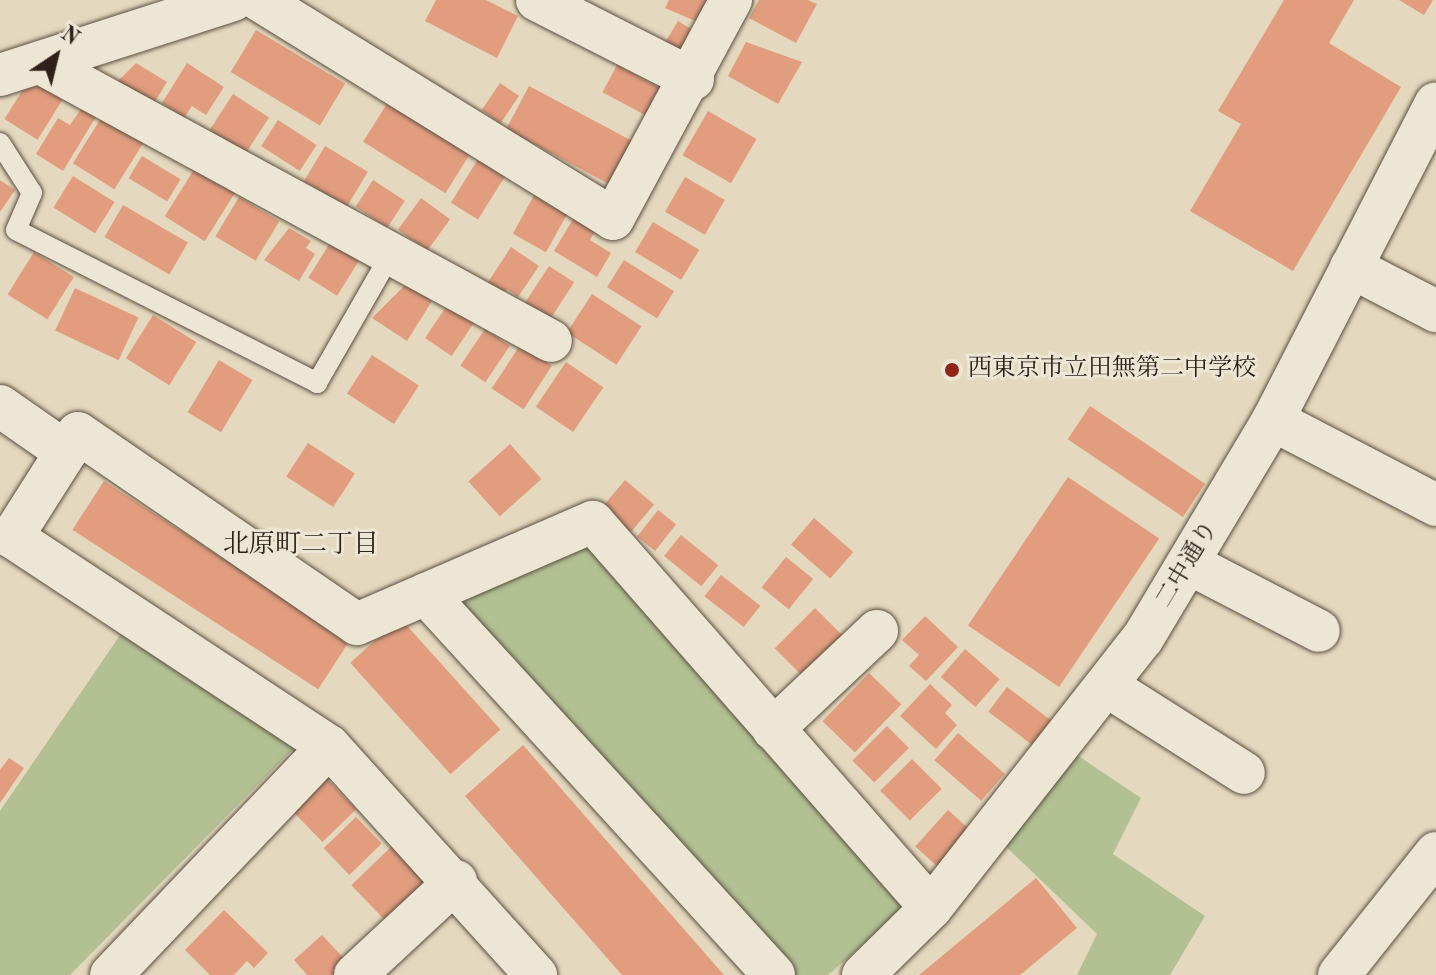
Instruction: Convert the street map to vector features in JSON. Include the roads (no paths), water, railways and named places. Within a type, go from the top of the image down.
[{"type":"street","points":[[0,75],[44,65],[233,0]]},
{"type":"street","points":[[259,0],[613,219],[678,88],[693,79],[731,0]]},
{"type":"street","points":[[537,0],[693,79]]},
{"type":"street","points":[[44,65],[551,341]]},
{"type":"street","name":"二中通り","points":[[863,975],[931,908],[1107,686],[1190,564],[1273,420],[1436,103]]},
{"type":"street","points":[[1351,267],[1436,311]]},
{"type":"street","points":[[0,406],[66,452]]},
{"type":"street","points":[[1273,420],[1436,505]]},
{"type":"street","points":[[536,975],[456,881],[329,746],[12,537],[78,433],[357,624],[593,522],[931,908]]},
{"type":"street","points":[[1190,564],[1319,631]]},
{"type":"street","points":[[426,594],[774,975]]},
{"type":"street","points":[[773,729],[877,631]]},
{"type":"street","points":[[1107,686],[1244,773]]},
{"type":"street","points":[[111,975],[329,746]]},
{"type":"street","points":[[1339,975],[1436,853]]},
{"type":"street","points":[[355,975],[456,881]]},
{"type":"lane","points":[[0,143],[32,193],[16,230],[317,383],[391,254]]},
{"type":"place","name":"西東京市立田無第二中学校","points":[[952,370]]},
{"type":"district","name":"北原町二丁目","points":[[301,546]]}]
